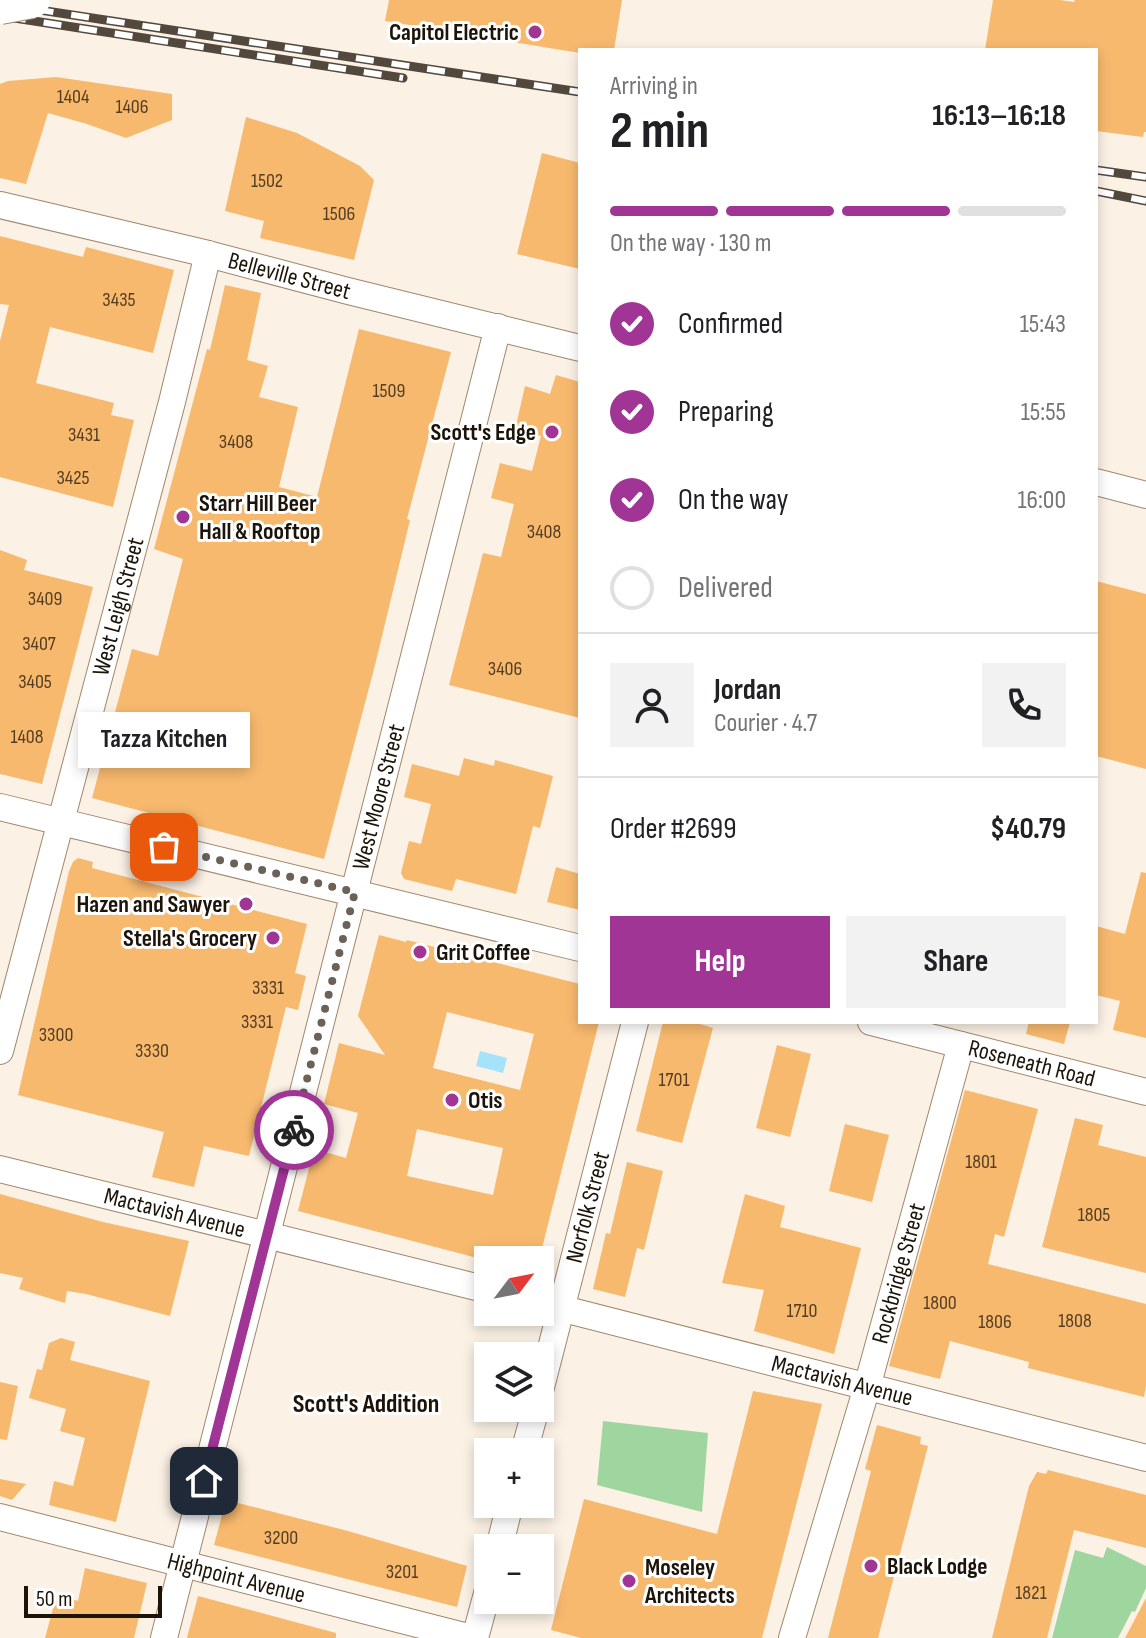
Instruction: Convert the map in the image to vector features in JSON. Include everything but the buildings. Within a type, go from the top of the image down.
[{"type":"highway","points":[[0,6],[32,0]]},
{"type":"street","name":"Belleville Street","points":[[0,205],[578,347]]},
{"type":"street","name":"West Leigh Street","points":[[0,1051],[172,402],[208,254]]},
{"type":"street","name":"West Moore Street","points":[[164,1638],[498,327]]},
{"type":"street","points":[[1098,483],[1146,495]]},
{"type":"street","points":[[0,807],[578,948]]},
{"type":"street","name":"Norfolk Street","points":[[554,1295],[634,1024]]},
{"type":"street","name":"Roseneath Road","points":[[879,1024],[1146,1092]]},
{"type":"street","name":"Rockbridge Street","points":[[792,1638],[867,1387],[961,1045]]},
{"type":"street","name":"Mactavish Avenue","points":[[0,1169],[474,1286]]},
{"type":"street","name":"Mactavish Avenue","points":[[554,1306],[1146,1458]]},
{"type":"street","name":"Highpoint Avenue","points":[[0,1517],[474,1638]]},
{"type":"street","points":[[474,1638],[481,1614]]},
{"type":"green space","points":[[603,1421],[708,1433],[702,1512],[597,1485]]},
{"type":"green space","points":[[1107,1547],[1146,1566],[1146,1588],[1135,1612],[1132,1611],[1118,1638],[1052,1638],[1075,1550],[1103,1558]]},
{"type":"water","points":[[480,1051],[507,1058],[503,1073],[476,1066]]},
{"type":"railway","points":[[0,4],[578,92]]},
{"type":"railway","points":[[8,17],[403,78]]},
{"type":"railway","points":[[1098,170],[1146,177]]},
{"type":"railway","points":[[1098,191],[1146,201]]},
{"type":"way so far","points":[[164,847],[355,892],[294,1130]]},
{"type":"place","name":"Capitol Electric","points":[[535,32]]},
{"type":"place","name":"Scott's Edge","points":[[552,432]]},
{"type":"place","name":"Starr Hill Beer Hall & Rooftop","points":[[183,517]]},
{"type":"place","name":"Tazza Kitchen","points":[[164,847]]},
{"type":"place","name":"Hazen and Sawyer","points":[[246,904]]},
{"type":"place","name":"Stella's Grocery","points":[[273,938]]},
{"type":"place","name":"Grit Coffee","points":[[420,952]]},
{"type":"place","name":"Otis","points":[[452,1100]]},
{"type":"place","name":"Black Lodge","points":[[871,1566]]},
{"type":"place","name":"Moseley Architects","points":[[629,1581]]},
{"type":"district","name":"Scott's Addition","points":[[366,1404]]},
{"type":"route","points":[[204,1481],[294,1130]]}]
